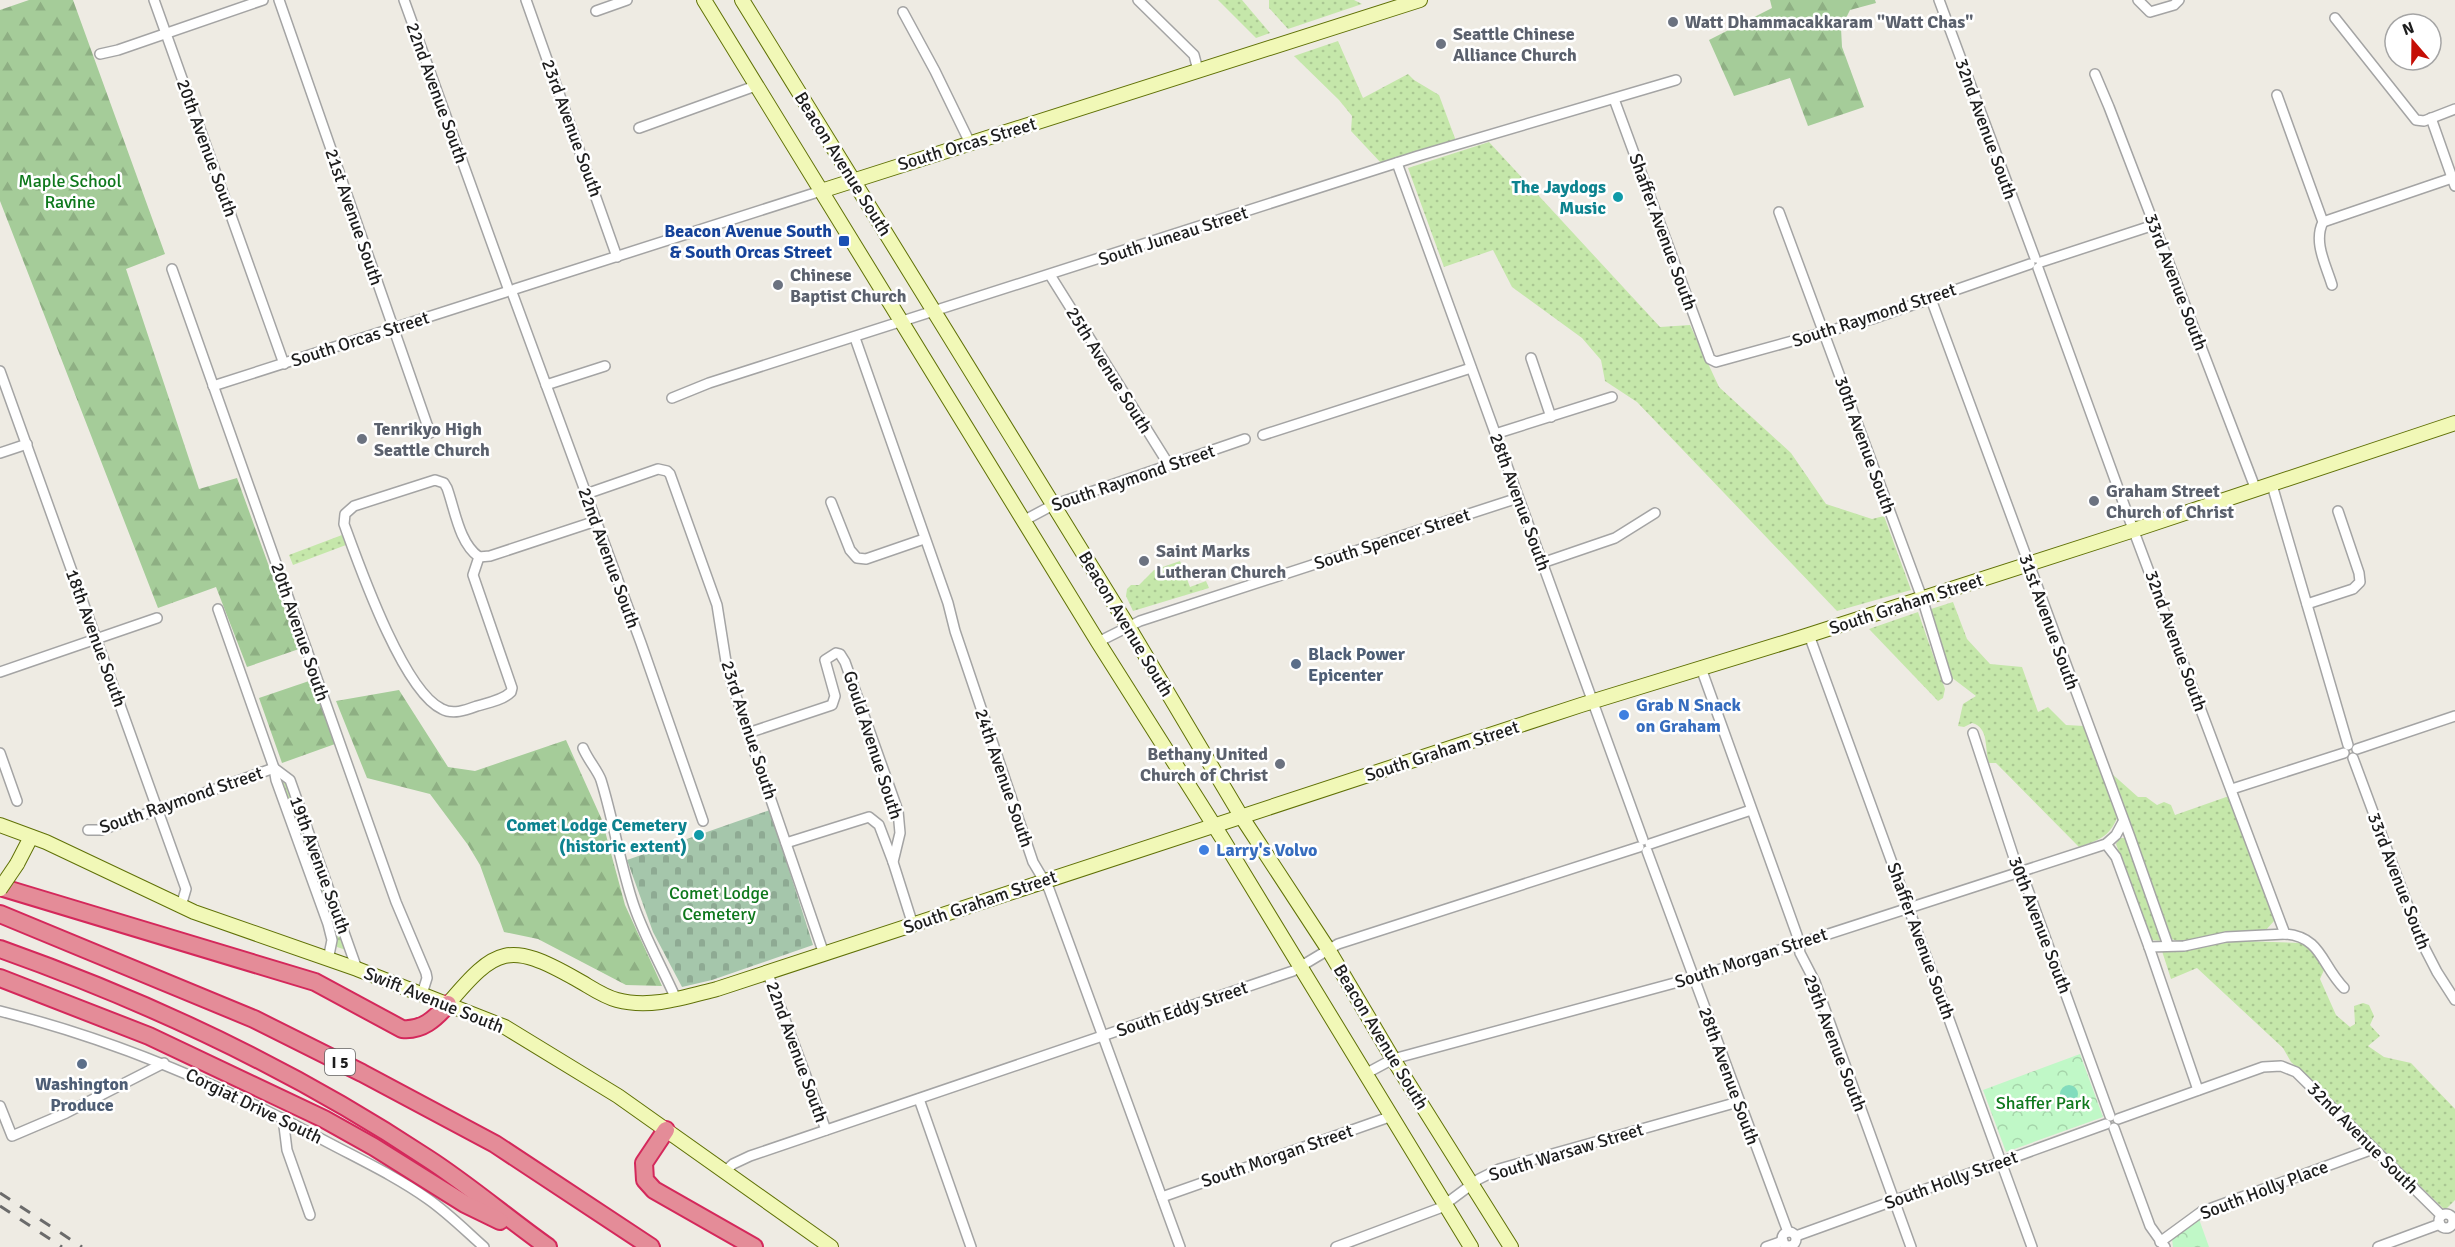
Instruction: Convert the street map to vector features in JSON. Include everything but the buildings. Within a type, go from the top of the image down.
[{"type":"highway","points":[[0,888],[315,982],[402,1029],[408,1030],[425,1025],[437,1017],[448,1004]]},
{"type":"highway","name":"I 5","points":[[0,914],[254,1019],[362,1073],[495,1144],[651,1247]]},
{"type":"highway","name":"I 5","points":[[0,949],[113,991],[196,1027],[270,1065],[338,1102],[429,1159],[542,1243]]},
{"type":"highway","points":[[0,978],[149,1036],[293,1104],[374,1147],[465,1204],[542,1243]]},
{"type":"highway","points":[[666,1130],[644,1163],[645,1180],[654,1190],[754,1247]]},
{"type":"street","name":"20th Avenue South","points":[[154,0],[284,364]]},
{"type":"street","points":[[100,54],[118,50],[263,0]]},
{"type":"street","name":"21st Avenue South","points":[[279,0],[430,433]]},
{"type":"street","name":"22nd Avenue South","points":[[404,0],[596,521],[703,821]]},
{"type":"street","name":"23rd Avenue South","points":[[526,0],[617,257]]},
{"type":"street","points":[[596,11],[627,0]]},
{"type":"street","name":"Beacon Avenue South","points":[[704,0],[1023,521],[1301,966],[1471,1247]]},
{"type":"street","name":"Beacon Avenue South","points":[[742,0],[1128,626],[1241,816],[1328,949],[1393,1059],[1511,1247]]},
{"type":"street","points":[[1138,0],[1194,55],[1198,70]]},
{"type":"street","name":"South Orcas Street","points":[[213,386],[1420,0]]},
{"type":"street","name":"32nd Avenue South","points":[[1939,0],[2285,934]]},
{"type":"street","points":[[2138,0],[2150,12],[2174,5],[2178,0]]},
{"type":"street","points":[[903,12],[970,143]]},
{"type":"street","points":[[2335,18],[2416,120],[2455,110]]},
{"type":"street","name":"33rd Avenue South","points":[[2095,74],[2256,490]]},
{"type":"street","name":"South Juneau Street","points":[[672,399],[709,383],[1397,163],[1676,80]]},
{"type":"street","points":[[639,128],[758,85]]},
{"type":"street","points":[[2277,95],[2323,222],[2318,234],[2319,242],[2332,285]]},
{"type":"street","name":"Shaffer Avenue South","points":[[1614,99],[1710,359],[1716,362]]},
{"type":"street","points":[[2323,222],[2453,182],[2431,118]]},
{"type":"street","name":"28th Avenue South","points":[[1397,163],[1790,1240]]},
{"type":"street","name":"30th Avenue South","points":[[1779,212],[1922,598],[1947,679]]},
{"type":"street","name":"South Raymond Street","points":[[1716,362],[1824,333],[1930,299],[1961,286],[2154,225]]},
{"type":"street","name":"20th Avenue South","points":[[172,269],[396,902],[426,973],[427,978],[422,994]]},
{"type":"street","name":"25th Avenue South","points":[[1050,275],[1169,465]]},
{"type":"street","name":"31st Avenue South","points":[[1930,299],[2168,945]]},
{"type":"street","name":"24th Avenue South","points":[[855,338],[948,603],[955,631],[1016,816],[1033,862],[1049,889],[1180,1247]]},
{"type":"street","points":[[1531,358],[1551,417]]},
{"type":"street","points":[[546,385],[605,366]]},
{"type":"street","points":[[1263,435],[1471,368]]},
{"type":"street","name":"18th Avenue South","points":[[0,371],[186,889],[181,906]]},
{"type":"street","points":[[1495,434],[1612,397]]},
{"type":"street","name":"South Graham Street","points":[[448,1004],[487,963],[500,957],[519,955],[547,962],[615,999],[650,1003],[676,999],[768,974],[1044,880],[1593,701],[1809,635],[2134,530],[2455,423]]},
{"type":"street","name":"South Raymond Street","points":[[1023,521],[1053,505],[1245,439]]},
{"type":"street","points":[[0,453],[27,444]]},
{"type":"street","name":"23rd Avenue South","points":[[586,494],[658,469],[667,471],[672,479],[717,605],[727,668],[824,954]]},
{"type":"street","points":[[478,557],[473,575],[510,678],[511,692],[504,697],[466,710],[449,712],[434,704],[417,686],[380,617],[344,524],[345,514],[354,506],[435,480],[439,481],[447,488],[468,548],[478,557],[490,556],[596,521]]},
{"type":"street","name":"33rd Avenue South","points":[[2272,485],[2351,751],[2421,941],[2436,972],[2455,1000]]},
{"type":"street","name":"South Spencer Street","points":[[1098,642],[1128,626],[1518,498]]},
{"type":"street","points":[[831,502],[850,550],[857,558],[866,559],[924,539]]},
{"type":"street","points":[[2307,604],[2353,589],[2360,582],[2338,511]]},
{"type":"street","points":[[1542,563],[1615,538],[1655,513]]},
{"type":"street","name":"19th Avenue South","points":[[218,609],[331,933],[332,946],[328,960]]},
{"type":"street","points":[[0,672],[157,618]]},
{"type":"street","name":"Shaffer Avenue South","points":[[1809,635],[2032,1247]]},
{"type":"street","name":"Gould Avenue South","points":[[748,733],[828,707],[834,701],[825,660],[836,652],[846,662],[898,811],[900,833],[893,862]]},
{"type":"street","name":"29th Avenue South","points":[[1701,668],[1800,953],[1815,982],[1911,1247]]},
{"type":"street","points":[[2232,789],[2455,716]]},
{"type":"street","name":"30th Avenue South","points":[[1973,733],[2020,871],[2150,1226],[2163,1244]]},
{"type":"street","points":[[583,748],[588,761],[600,777],[634,908],[676,999]]},
{"type":"street","points":[[0,753],[17,801]]},
{"type":"street","name":"South Raymond Street","points":[[87,830],[97,831],[274,768]]},
{"type":"street","name":"19th Avenue South","points":[[274,768],[290,780],[357,969]]},
{"type":"street","name":"South Eddy Street","points":[[724,1172],[740,1160],[1301,966],[1338,944],[1751,810]]},
{"type":"street","name":"Gould Avenue South","points":[[786,843],[869,817],[879,825],[913,925]]},
{"type":"street","points":[[2123,822],[2116,835],[2106,844],[2116,857],[2198,1090]]},
{"type":"street","name":"Swift Avenue South","points":[[0,825],[181,906],[238,929],[357,969],[480,1016],[534,1043],[666,1130],[831,1247]]},
{"type":"street","points":[[0,888],[31,837]]},
{"type":"street","name":"South Morgan Street","points":[[1366,1073],[1393,1059],[1693,978],[2106,844]]},
{"type":"street","points":[[2149,947],[2184,946],[2226,937],[2285,934],[2304,938],[2319,949],[2335,979],[2344,988]]},
{"type":"street","name":"22nd Avenue South","points":[[768,974],[826,1131]]},
{"type":"street","name":"Corgiat Drive South","points":[[0,1011],[50,1024],[164,1063],[283,1118],[396,1179],[429,1200],[484,1247]]},
{"type":"street","points":[[0,1106],[12,1136],[66,1113],[164,1063]]},
{"type":"street","name":"32nd Avenue South","points":[[2281,1065],[2296,1072],[2440,1220]]},
{"type":"street","name":"South Holly Street","points":[[1766,1247],[2263,1067],[2281,1065]]},
{"type":"street","points":[[919,1098],[971,1247]]},
{"type":"street","name":"South Warsaw Street","points":[[1336,1247],[1446,1205],[1473,1184],[1499,1169],[1738,1102]]},
{"type":"street","name":"South Morgan Street","points":[[1162,1197],[1392,1116]]},
{"type":"street","points":[[283,1118],[287,1150],[310,1215]]},
{"type":"street","name":"South Holly Place","points":[[2163,1244],[2201,1212],[2373,1149]]},
{"type":"street","points":[[2378,1247],[2440,1220],[2445,1228],[2453,1221]]},
{"type":"green space","name":"Maple School Ravine","points":[[29,0],[73,0],[165,254],[126,269],[199,489],[237,478],[299,649],[247,667],[216,587],[158,608],[0,201],[0,10]]},
{"type":"green space","points":[[1218,0],[1242,0],[1270,33],[1256,38]]},
{"type":"green space","points":[[1269,0],[1354,0],[1362,4],[1288,29],[1269,8]]},
{"type":"green space","points":[[1770,0],[1875,0],[1876,3],[1850,10],[1841,28],[1842,47],[1864,107],[1808,126],[1790,78],[1734,96],[1709,40],[1772,8]]},
{"type":"green space","points":[[1338,41],[1363,98],[1408,74],[1439,95],[1456,141],[1382,164],[1351,131],[1352,116],[1339,100],[1294,56]]},
{"type":"green space","points":[[1489,142],[1660,327],[1690,325],[1719,387],[1791,453],[1826,504],[1872,519],[1884,516],[1911,590],[1837,611],[1637,402],[1605,381],[1601,360],[1582,338],[1512,287],[1493,250],[1444,267],[1408,168]]},
{"type":"green space","points":[[342,535],[346,545],[293,565],[289,555]]},
{"type":"green space","points":[[1180,561],[1190,587],[1206,581],[1209,588],[1133,611],[1126,596],[1127,589],[1131,585],[1139,585],[1154,570]]},
{"type":"green space","points":[[1953,602],[1967,639],[1990,664],[2022,667],[2038,712],[2048,707],[2066,725],[2084,726],[2117,818],[2107,834],[2079,847],[1996,763],[1989,763],[1982,729],[1972,723],[1964,727],[1958,726],[1963,704],[1976,696],[1951,677],[1931,609]]},
{"type":"green space","points":[[1918,612],[1945,689],[1943,698],[1938,701],[1869,629]]},
{"type":"green space","points":[[312,680],[335,744],[282,763],[259,698]]},
{"type":"green space","points":[[399,690],[448,767],[475,771],[566,740],[602,820],[625,905],[662,986],[626,985],[538,939],[504,932],[480,865],[430,794],[367,778],[336,701]]},
{"type":"green space","points":[[2111,773],[2138,797],[2146,797],[2157,805],[2164,802],[2171,805],[2175,815],[2229,796],[2274,921],[2265,931],[2227,933],[2179,942],[2172,939]]},
{"type":"green space","points":[[282,778],[287,784],[346,950],[337,947],[337,940],[280,779]]},
{"type":"green space","name":"Comet Lodge Cemetery","points":[[770,810],[813,945],[712,980],[682,987],[653,932],[627,860]]},
{"type":"green space","points":[[2120,838],[2126,838],[2163,941],[2152,940],[2116,844]]},
{"type":"green space","points":[[2241,941],[2301,943],[2312,951],[2324,970],[2320,979],[2336,1015],[2350,1027],[2355,1024],[2354,1006],[2363,1003],[2369,1005],[2374,1016],[2370,1025],[2380,1036],[2368,1046],[2384,1057],[2411,1063],[2455,1109],[2455,1200],[2445,1210],[2291,1062],[2283,1048],[2197,968],[2171,979],[2162,951]]},
{"type":"green space","name":"Shaffer Park","points":[[2080,1054],[2103,1117],[2006,1152],[1983,1090]]},
{"type":"green space","points":[[2069,1085],[2075,1088],[2078,1094],[2075,1100],[2069,1103],[2063,1100],[2060,1094],[2063,1088]]},
{"type":"green space","points":[[2199,1219],[2209,1247],[2173,1247],[2172,1239]]},
{"type":"railway","points":[[0,1193],[82,1247]]},
{"type":"railway","points":[[0,1206],[62,1247]]},
{"type":"place","name":"Watt Dhammacakkaram \"Watt Chas\"","points":[[1673,22]]},
{"type":"place","name":"Seattle Chinese Alliance Church","points":[[1441,44]]},
{"type":"place","name":"The Jaydogs Music","points":[[1618,197]]},
{"type":"place","name":"Beacon Avenue South & South Orcas Street","points":[[844,241]]},
{"type":"place","name":"Chinese Baptist Church","points":[[778,285]]},
{"type":"place","name":"Tenrikyo High Seattle Church","points":[[362,439]]},
{"type":"place","name":"Graham Street Church of Christ","points":[[2094,501]]},
{"type":"place","name":"Saint Marks Lutheran Church","points":[[1144,561]]},
{"type":"place","name":"Black Power Epicenter","points":[[1296,664]]},
{"type":"place","name":"Grab N Snack on Graham","points":[[1624,715]]},
{"type":"place","name":"Bethany United Church of Christ","points":[[1280,764]]},
{"type":"place","name":"Comet Lodge Cemetery (historic extent)","points":[[699,835]]},
{"type":"place","name":"Larry's Volvo","points":[[1204,850]]},
{"type":"place","name":"Washington Produce","points":[[82,1064]]}]
